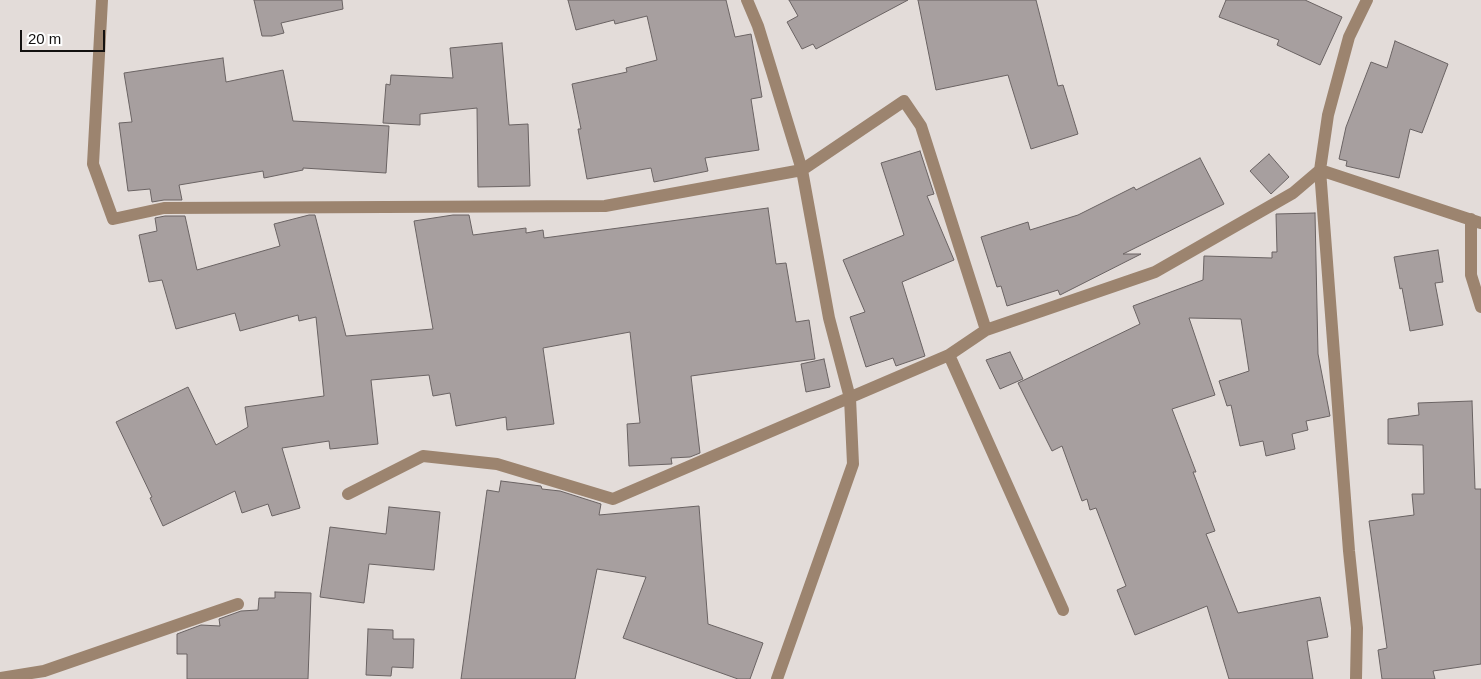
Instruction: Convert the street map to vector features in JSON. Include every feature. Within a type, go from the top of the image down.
[{"type":"street","points":[[102,0],[93,164],[113,219],[164,208],[604,206],[802,170],[904,100],[921,126],[986,330]]},
{"type":"street","points":[[747,0],[758,26],[802,170],[829,318],[850,398],[853,464],[777,679]]},
{"type":"street","points":[[1356,679],[1358,628],[1349,552],[1320,170],[1328,115],[1349,37],[1367,0]]},
{"type":"street","points":[[1320,170],[1476,221],[1471,275],[1481,307]]},
{"type":"street","points":[[348,494],[423,456],[497,464],[613,499],[949,354],[986,330],[1155,272],[1293,193],[1320,170]]},
{"type":"street","points":[[949,354],[1062,610]]},
{"type":"street","points":[[0,678],[44,671],[238,604]]},
{"type":"building","points":[[254,0],[342,0],[343,9],[281,23],[284,33],[262,36]]},
{"type":"building","points":[[568,0],[726,0],[735,37],[751,34],[762,97],[751,99],[759,150],[705,158],[708,171],[654,182],[651,168],[587,179],[578,129],[581,129],[572,84],[627,72],[626,68],[657,60],[647,16],[615,24],[614,20],[576,30]]},
{"type":"building","points":[[789,0],[908,0],[816,49],[813,44],[802,49],[787,22],[798,16]]},
{"type":"building","points":[[918,0],[1036,0],[1058,86],[1063,85],[1078,134],[1031,149],[1008,75],[936,90]]},
{"type":"building","points":[[1226,0],[1305,0],[1342,17],[1320,65],[1277,45],[1279,40],[1219,17]]},
{"type":"building","points":[[1395,41],[1448,64],[1422,133],[1410,129],[1399,178],[1346,166],[1347,161],[1339,159],[1346,127],[1371,62],[1387,68]]},
{"type":"building","points":[[502,43],[509,125],[528,124],[530,186],[478,187],[477,108],[420,114],[420,125],[383,123],[386,84],[390,85],[391,75],[453,78],[450,48]]},
{"type":"building","points":[[223,58],[226,82],[283,70],[293,121],[389,126],[386,173],[303,168],[303,170],[264,178],[263,171],[179,185],[182,200],[152,202],[150,189],[128,191],[119,123],[132,122],[124,73]]},
{"type":"building","points":[[920,151],[934,194],[927,196],[954,260],[902,282],[925,356],[896,366],[893,358],[866,367],[850,317],[865,312],[843,260],[904,235],[881,163]]},
{"type":"building","points":[[1269,154],[1289,177],[1271,194],[1250,171]]},
{"type":"building","points":[[1200,158],[1224,204],[1123,254],[1141,254],[1060,295],[1058,290],[1007,306],[1001,286],[997,287],[981,237],[1028,222],[1030,230],[1078,215],[1134,187],[1136,190]]},
{"type":"building","points":[[768,208],[776,264],[786,263],[796,322],[809,320],[815,359],[691,376],[700,453],[690,457],[671,458],[672,464],[629,466],[627,424],[640,423],[630,332],[543,348],[554,424],[507,430],[506,417],[456,426],[450,393],[433,396],[429,375],[371,380],[378,444],[330,449],[329,441],[282,448],[300,508],[272,516],[268,504],[242,513],[235,491],[163,526],[150,498],[152,497],[116,422],[188,387],[216,445],[248,427],[245,407],[324,396],[316,317],[299,321],[298,315],[240,331],[235,313],[176,329],[162,280],[149,282],[139,235],[157,231],[155,218],[185,216],[197,270],[280,246],[274,224],[315,215],[346,336],[433,329],[414,221],[453,215],[469,215],[473,235],[526,228],[526,233],[543,230],[544,238]]},
{"type":"building","points":[[1315,213],[1318,354],[1330,416],[1306,421],[1308,430],[1292,434],[1295,449],[1266,456],[1263,441],[1240,446],[1231,405],[1227,406],[1219,381],[1249,371],[1241,319],[1189,318],[1215,395],[1172,409],[1196,472],[1193,472],[1215,531],[1206,534],[1238,613],[1320,597],[1328,637],[1307,641],[1313,679],[1229,679],[1207,606],[1135,635],[1117,590],[1126,586],[1096,508],[1090,510],[1087,499],[1082,501],[1062,446],[1052,451],[1018,383],[1140,324],[1133,306],[1203,280],[1204,256],[1272,258],[1272,252],[1277,252],[1276,214]]},
{"type":"building","points":[[1438,250],[1443,282],[1435,283],[1443,325],[1410,331],[1394,257]]},
{"type":"building","points":[[1010,352],[1023,379],[1000,389],[986,360]]},
{"type":"building","points":[[824,359],[830,387],[806,392],[801,364]]},
{"type":"building","points":[[1472,401],[1475,489],[1481,489],[1481,664],[1433,671],[1435,679],[1382,679],[1378,650],[1387,648],[1369,521],[1414,515],[1412,494],[1424,494],[1423,445],[1388,444],[1388,419],[1419,415],[1418,403]]},
{"type":"building","points":[[501,481],[541,486],[542,489],[560,491],[601,504],[599,515],[699,506],[708,624],[763,643],[750,679],[738,679],[623,638],[646,577],[597,569],[575,679],[461,679],[487,490],[499,492]]},
{"type":"building","points":[[389,507],[440,512],[434,570],[369,564],[364,603],[320,597],[330,527],[386,534]]},
{"type":"building","points":[[275,592],[311,593],[308,679],[187,679],[187,654],[177,654],[177,634],[201,625],[220,626],[219,619],[241,611],[258,610],[259,598],[275,598]]},
{"type":"building","points":[[368,629],[393,630],[393,639],[414,639],[413,668],[392,667],[391,676],[366,675]]}]
